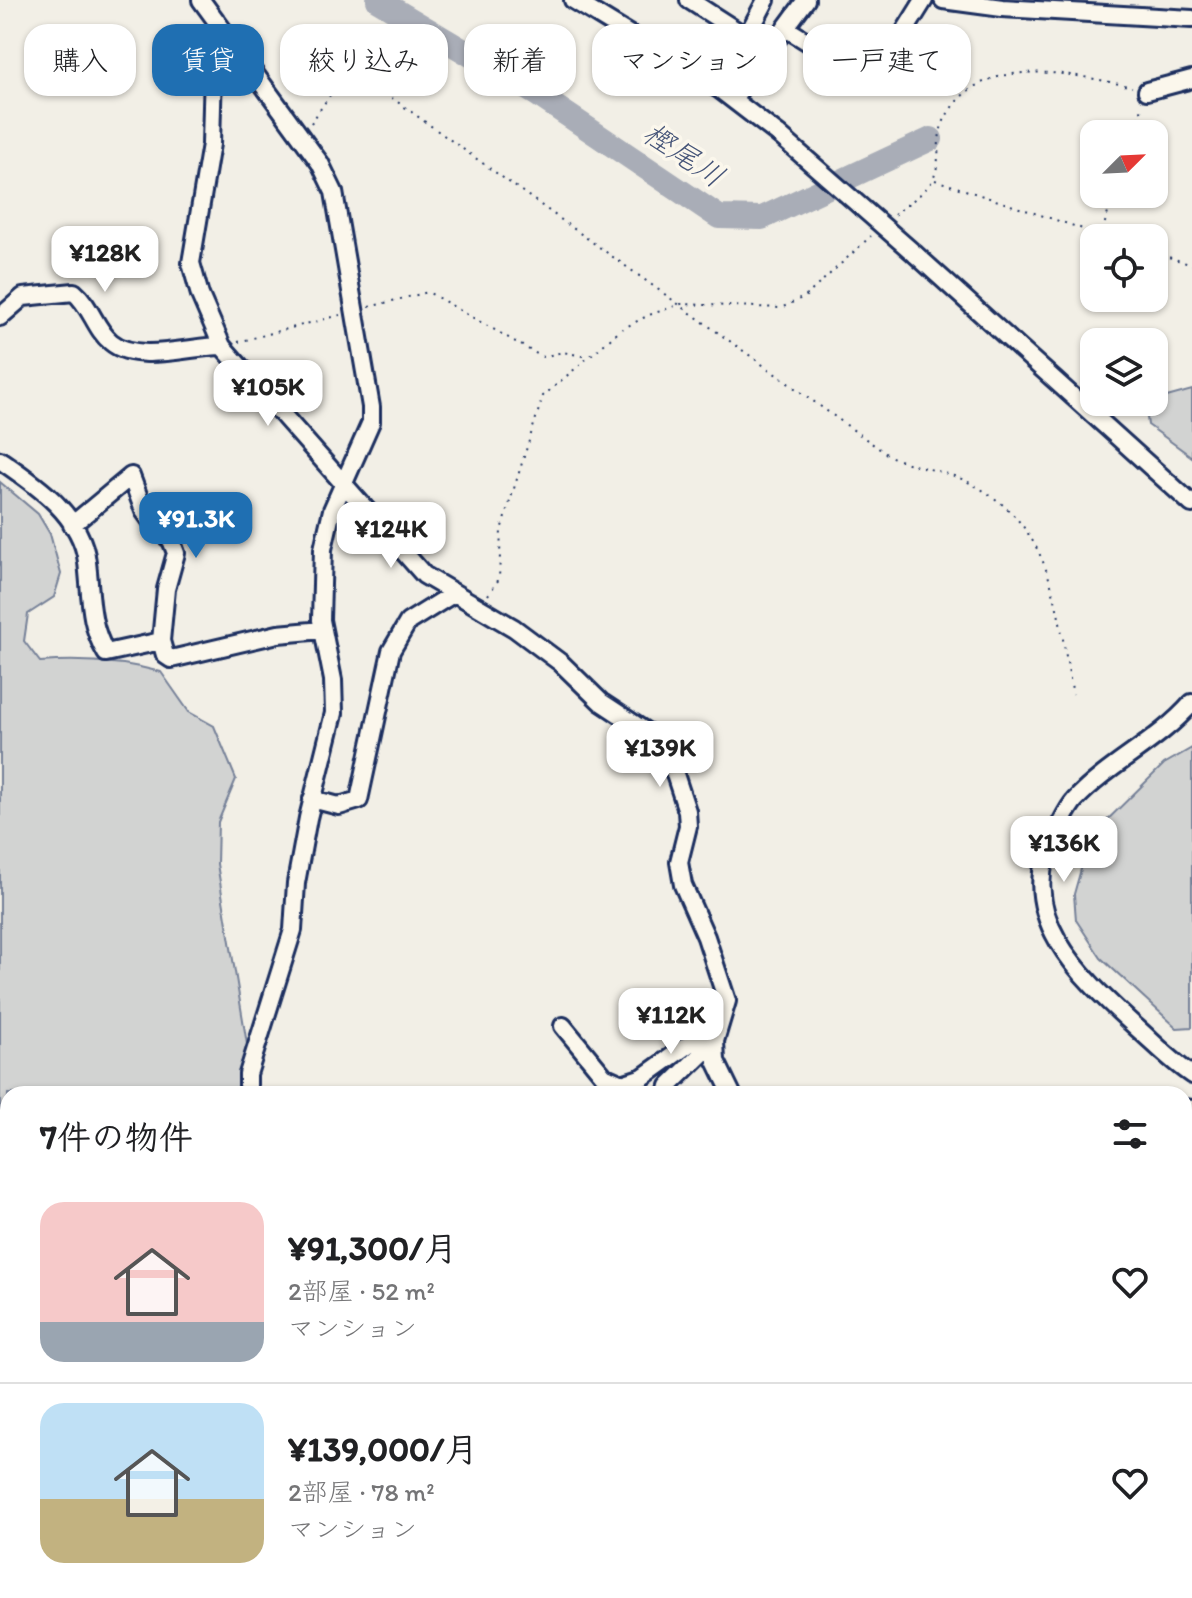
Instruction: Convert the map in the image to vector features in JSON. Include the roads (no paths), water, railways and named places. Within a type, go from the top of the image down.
[{"type":"street","points":[[201,0],[219,24]]},
{"type":"street","points":[[573,0],[612,24]]},
{"type":"street","points":[[689,0],[726,24]]},
{"type":"street","points":[[752,24],[766,0]]},
{"type":"street","points":[[806,0],[787,29],[869,80],[875,79],[924,0]]},
{"type":"street","points":[[943,0],[1115,7],[1192,19]]},
{"type":"street","points":[[1147,91],[1192,79]]},
{"type":"street","points":[[248,1086],[248,1074],[293,930],[296,883],[312,799],[334,713],[333,680],[323,630],[320,577],[323,549],[343,483],[371,422],[356,310],[334,192],[300,136],[264,86]]},
{"type":"street","points":[[212,96],[211,144],[191,263],[200,295],[223,346],[363,502],[404,556],[424,575],[514,628],[561,663],[601,702],[657,739],[671,762],[687,811],[688,826],[679,862],[683,885],[706,937],[727,1001],[715,1041],[716,1061],[728,1086]]},
{"type":"street","points":[[729,96],[779,135],[915,254],[1192,504]]},
{"type":"street","points":[[0,317],[23,297],[74,292],[87,303],[109,341],[123,349],[140,351],[223,346]]},
{"type":"street","points":[[0,460],[52,498],[72,525],[87,557],[91,618],[106,653],[161,641]]},
{"type":"street","points":[[72,525],[131,476],[144,511],[157,529],[171,540],[176,553],[166,589],[161,641],[165,655],[171,659],[278,634],[323,630]]},
{"type":"street","points":[[312,799],[339,806],[359,800],[391,651],[408,622],[453,594]]},
{"type":"street","points":[[1192,703],[1153,739],[1109,768],[1072,803],[1044,852],[1043,869],[1048,920],[1082,978],[1192,1075]]},
{"type":"street","points":[[563,1026],[604,1076],[622,1084],[643,1077],[696,1039],[715,1041]]},
{"type":"street","points":[[669,1086],[715,1041]]},
{"type":"waterway","name":"樫尾川","points":[[378,0],[538,95],[719,217],[762,218],[931,139]]}]
